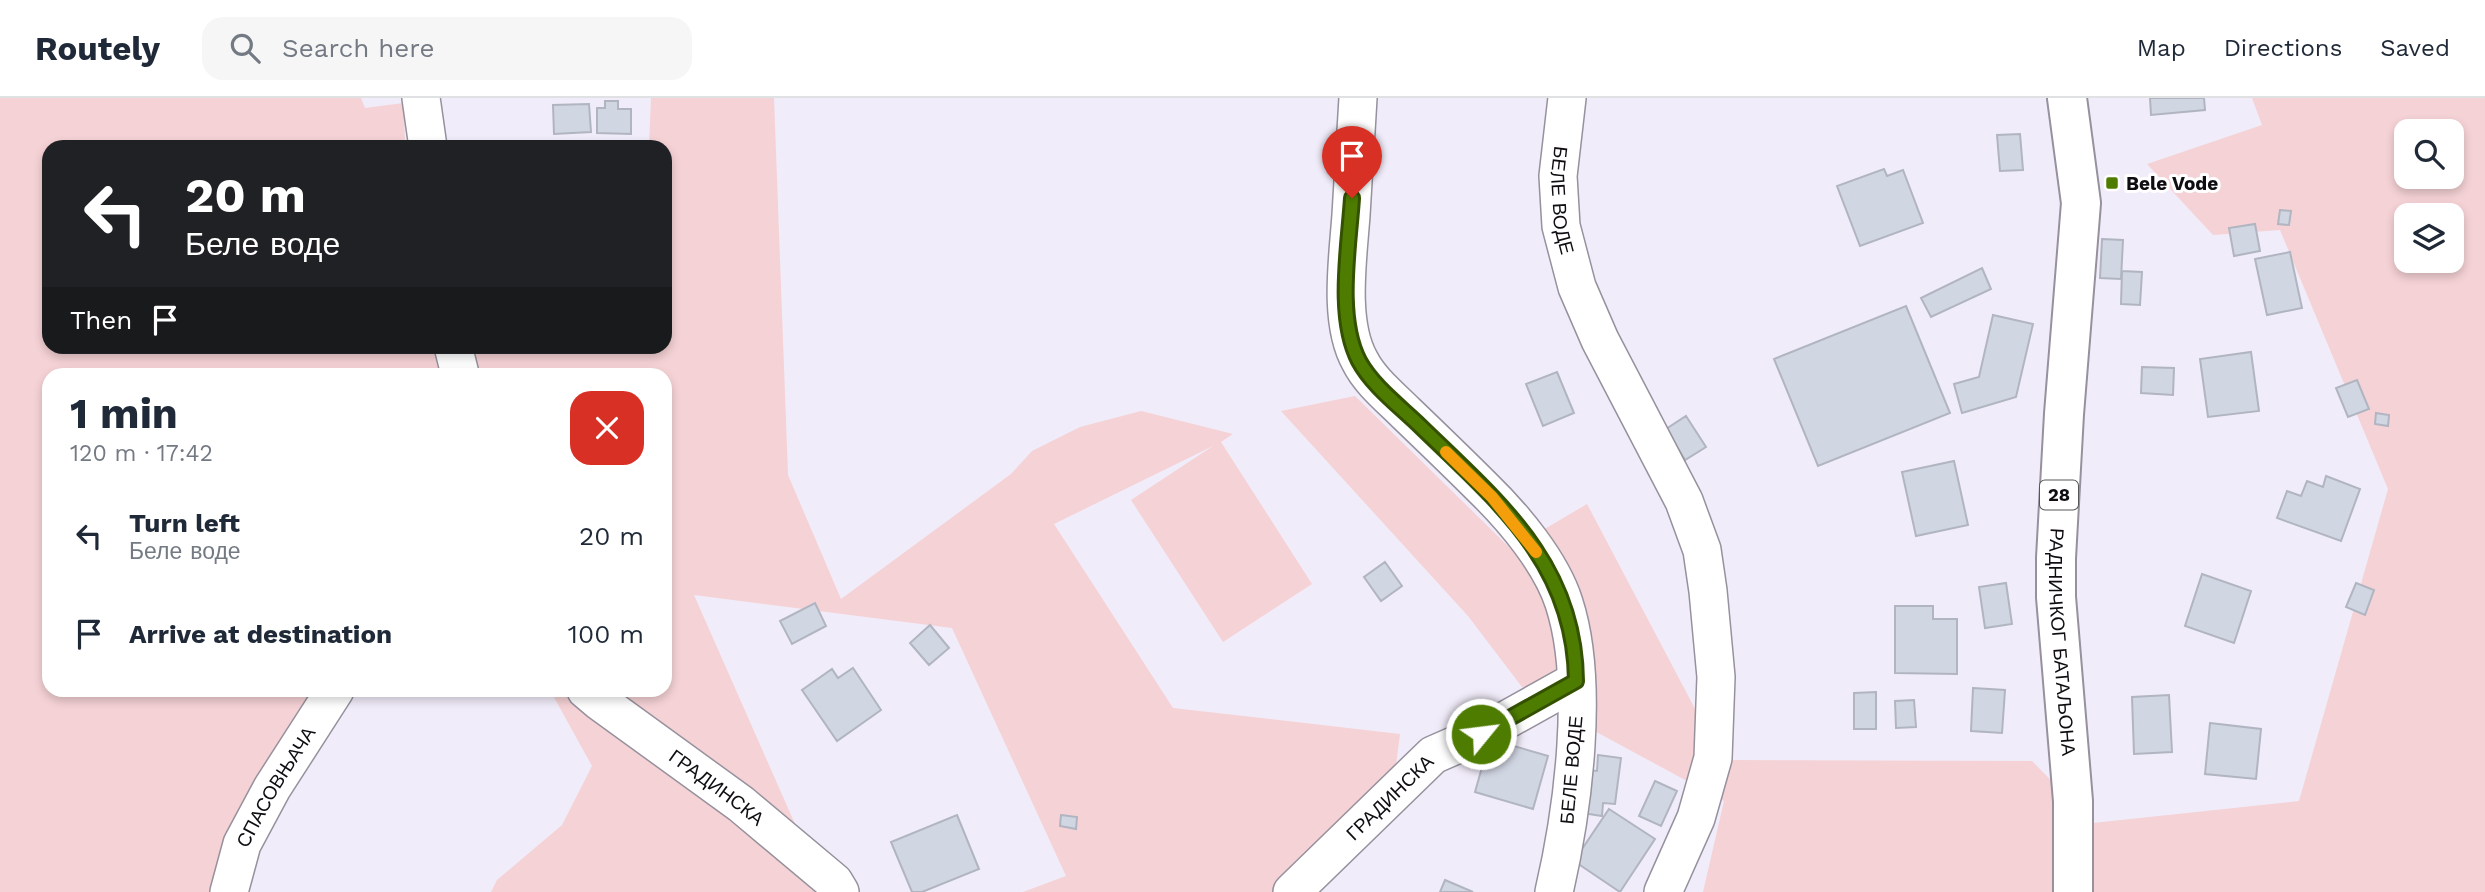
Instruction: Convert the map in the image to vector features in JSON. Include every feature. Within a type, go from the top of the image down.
[{"type":"main road","name":"РАДНИЧКОГ БАТАЉОНА","points":[[2067,98],[2081,203],[2064,414],[2056,597],[2073,801],[2073,892]]},
{"type":"street","points":[[421,98],[427,140]]},
{"type":"street","name":"БЕЛЕ ВОДЕ","points":[[1358,98],[1347,285],[1351,336],[1360,362],[1379,387],[1492,497],[1541,558],[1563,601],[1576,652],[1576,738],[1571,799],[1554,892]]},
{"type":"street","name":"БЕЛЕ ВОДЕ","points":[[1567,98],[1558,176],[1561,226],[1577,287],[1600,341],[1684,500],[1702,550],[1708,591],[1716,677],[1713,758],[1696,818],[1663,892]]},
{"type":"street","name":"ГРАДИНСКА","points":[[1292,892],[1433,755],[1481,734],[1576,681]]},
{"type":"street","name":"СПАСОВЊАЧА","points":[[229,892],[242,844],[272,788],[330,697]]},
{"type":"street","name":"ГРАДИНСКА","points":[[594,697],[741,804],[834,883],[840,892]]},
{"type":"shaded area","points":[[0,98],[361,98],[365,108],[404,103],[405,140],[42,140],[42,354],[672,354],[672,140],[649,140],[651,98],[774,98],[788,475],[841,599],[1011,474],[1032,451],[1080,427],[1141,411],[1233,434],[1221,442],[1312,584],[1223,642],[1131,500],[1213,446],[1054,524],[1173,708],[1400,734],[1396,765],[1291,892],[1023,892],[1066,876],[952,628],[694,595],[825,892],[491,892],[497,880],[562,825],[592,766],[554,697],[672,697],[672,368],[42,368],[42,697],[351,697],[260,827],[243,892],[0,892]]},
{"type":"shaded area","points":[[2252,98],[2485,98],[2485,892],[1703,892],[1724,801],[1589,728],[1522,687],[1468,616],[1281,411],[1355,396],[1511,549],[1587,504],[1722,760],[2032,761],[2093,823],[2299,801],[2388,489],[2280,230],[2213,235],[2147,164],[2262,125]]},
{"type":"building","points":[[2150,98],[2204,98],[2205,110],[2151,115]]},
{"type":"building","points":[[605,101],[618,101],[618,109],[631,109],[631,134],[597,133],[597,108],[605,108]]},
{"type":"building","points":[[589,104],[591,132],[554,134],[553,105]]},
{"type":"building","points":[[2020,134],[2023,170],[2000,171],[1997,135]]},
{"type":"building","points":[[1884,169],[1887,176],[1903,170],[1923,223],[1860,246],[1837,186]]},
{"type":"building","points":[[2280,210],[2291,211],[2289,225],[2278,224]]},
{"type":"building","points":[[2255,224],[2260,251],[2234,256],[2229,228]]},
{"type":"building","points":[[2102,239],[2123,240],[2121,279],[2100,278]]},
{"type":"building","points":[[2290,252],[2302,308],[2267,315],[2255,259]]},
{"type":"building","points":[[1982,268],[1991,289],[1931,317],[1921,298]]},
{"type":"building","points":[[2122,271],[2142,272],[2140,305],[2121,304]]},
{"type":"building","points":[[1906,306],[1950,413],[1818,466],[1774,359]]},
{"type":"building","points":[[1993,315],[2033,324],[2016,397],[1962,413],[1954,384],[1979,377]]},
{"type":"building","points":[[2251,352],[2259,411],[2208,417],[2200,359]]},
{"type":"building","points":[[2142,367],[2174,368],[2173,395],[2141,393]]},
{"type":"building","points":[[1557,372],[1574,413],[1543,426],[1526,384]]},
{"type":"building","points":[[2357,380],[2369,409],[2348,417],[2336,388]]},
{"type":"building","points":[[2376,413],[2389,415],[2388,426],[2375,424]]},
{"type":"building","points":[[1686,416],[1706,447],[1685,460],[1666,429]]},
{"type":"building","points":[[1954,461],[1968,525],[1916,536],[1902,472]]},
{"type":"building","points":[[2326,476],[2360,489],[2341,541],[2277,518],[2287,491],[2301,496],[2307,481],[2323,487]]},
{"type":"building","points":[[1385,562],[1402,586],[1381,601],[1364,577]]},
{"type":"building","points":[[2202,574],[2251,591],[2234,643],[2185,626]]},
{"type":"building","points":[[2006,583],[2012,624],[1985,628],[1979,587]]},
{"type":"building","points":[[2356,583],[2374,590],[2365,615],[2346,607]]},
{"type":"building","points":[[815,603],[826,626],[792,644],[780,621]]},
{"type":"building","points":[[1895,606],[1933,606],[1933,619],[1957,619],[1957,674],[1895,673]]},
{"type":"building","points":[[930,625],[949,648],[929,665],[910,643]]},
{"type":"building","points":[[853,668],[881,710],[837,741],[802,690],[832,669],[838,678]]},
{"type":"building","points":[[1973,688],[2005,690],[2002,733],[1971,731]]},
{"type":"building","points":[[1876,692],[1876,729],[1854,729],[1854,693]]},
{"type":"building","points":[[2169,695],[2172,752],[2134,754],[2132,697]]},
{"type":"building","points":[[1914,700],[1916,727],[1896,728],[1895,701]]},
{"type":"building","points":[[2210,723],[2261,729],[2256,779],[2205,774]]},
{"type":"building","points":[[1490,739],[1548,756],[1533,809],[1475,792]]},
{"type":"building","points":[[1598,755],[1621,758],[1615,804],[1603,803],[1602,816],[1582,813],[1588,770],[1597,771]]},
{"type":"building","points":[[1655,781],[1677,791],[1661,826],[1639,816]]},
{"type":"building","points":[[1609,809],[1655,839],[1620,892],[1574,861]]},
{"type":"building","points":[[957,815],[979,869],[922,892],[912,892],[891,842]]},
{"type":"building","points":[[1061,815],[1077,817],[1076,829],[1060,826]]},
{"type":"building","points":[[1445,880],[1473,892],[1440,892]]},
{"type":"slow traffic","points":[[1446,452],[1492,497],[1536,552]]},
{"type":"place","name":"Bele Vode","points":[[2112,183]]},
{"type":"route","points":[[1352,198],[1347,308],[1351,336],[1360,362],[1379,387],[1492,497],[1516,524],[1541,558],[1563,601],[1576,652],[1576,681],[1481,734]]}]
